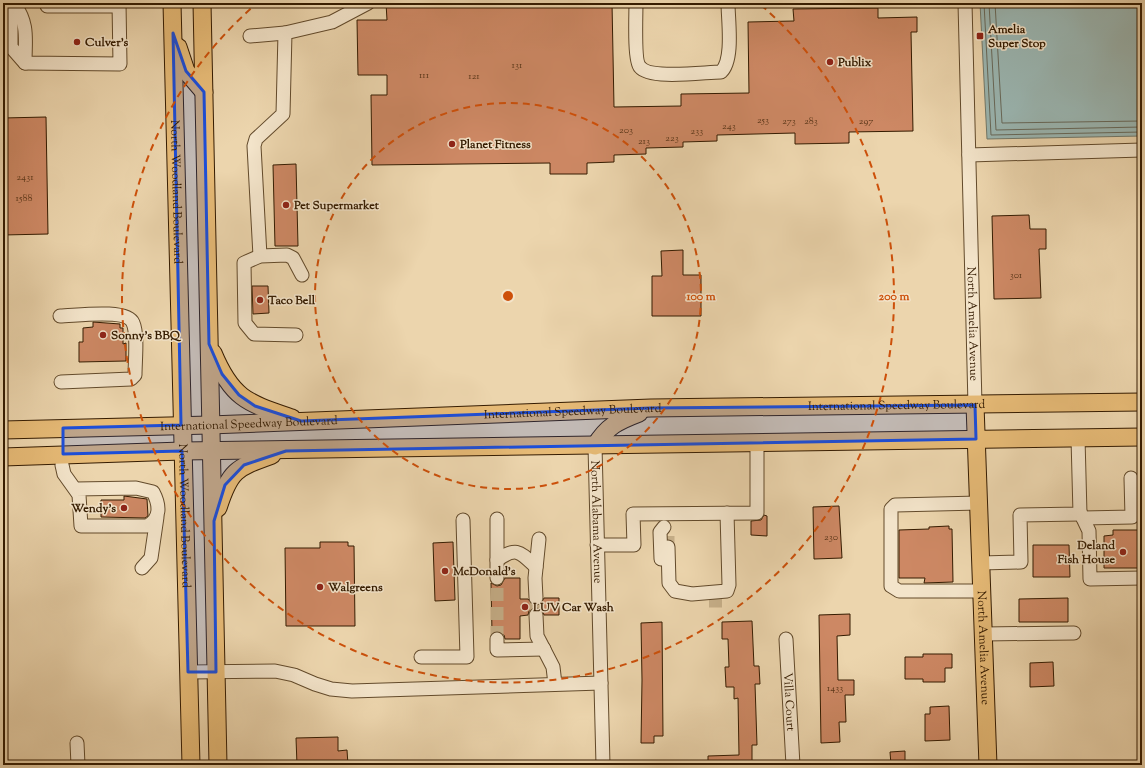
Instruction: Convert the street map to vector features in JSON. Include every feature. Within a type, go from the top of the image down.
[{"type":"main road","name":"North Woodland Boulevard","points":[[172,3],[181,424],[191,765]]},
{"type":"main road","points":[[202,3],[218,765]]},
{"type":"main road","points":[[173,33],[186,71],[204,92]]},
{"type":"main road","points":[[209,344],[222,374],[239,395],[256,406],[301,421]]},
{"type":"main road","name":"International Speedway Boulevard","points":[[3,430],[181,424],[210,425],[651,408],[1142,402]]},
{"type":"main road","name":"North Amelia Avenue","points":[[975,405],[988,765]]},
{"type":"main road","points":[[595,446],[603,433],[618,421],[651,408]]},
{"type":"main road","points":[[62,460],[63,428]]},
{"type":"main road","points":[[3,457],[62,460],[182,451],[286,451],[1142,437]]},
{"type":"main road","points":[[214,521],[225,486],[235,471],[244,465],[286,451]]},
{"type":"street","points":[[14,3],[22,14],[26,25],[25,63],[120,64],[119,4],[47,6],[47,3]]},
{"type":"street","points":[[250,36],[285,34],[332,22],[368,3]]},
{"type":"street","points":[[636,3],[637,57],[639,66],[646,72],[660,74],[721,72],[725,68],[729,56],[728,3]]},
{"type":"street","name":"North Amelia Avenue","points":[[965,3],[975,405]]},
{"type":"street","points":[[260,256],[254,146],[256,139],[283,114],[285,34]]},
{"type":"street","points":[[969,155],[1142,150]]},
{"type":"street","points":[[296,335],[254,334],[245,323],[244,263],[260,256],[287,255],[293,258],[302,275]]},
{"type":"street","points":[[60,316],[108,314],[125,316],[131,319],[135,328],[135,375],[131,379],[61,382]]},
{"type":"street","points":[[1078,438],[1081,515],[1090,531],[1090,579],[1142,578]]},
{"type":"street","points":[[727,513],[729,585],[719,598],[680,601],[671,596],[665,591],[662,582],[660,532],[727,513],[757,513],[757,444]]},
{"type":"street","name":"North Alabama Avenue","points":[[595,446],[603,765]]},
{"type":"street","points":[[62,460],[64,474],[79,495],[81,526],[147,526],[153,523],[157,517]]},
{"type":"street","points":[[981,563],[1021,562],[1020,515],[1080,514],[1132,517],[1131,478]]},
{"type":"street","points":[[76,489],[136,488],[153,492],[157,500],[157,517],[151,558],[142,568]]},
{"type":"street","points":[[979,503],[895,505],[891,510],[891,586],[899,591],[982,590]]},
{"type":"street","points":[[597,545],[634,545],[634,514],[666,531]]},
{"type":"street","points":[[497,519],[497,578]]},
{"type":"street","points":[[421,657],[467,657],[463,520]]},
{"type":"street","points":[[666,531],[669,583],[675,591],[719,598]]},
{"type":"street","points":[[536,598],[536,567],[539,539]]},
{"type":"street","points":[[497,560],[510,551],[519,552],[536,567]]},
{"type":"street","points":[[536,615],[537,636],[553,667],[555,684]]},
{"type":"street","points":[[984,634],[1074,633]]},
{"type":"street","points":[[497,639],[497,650],[544,649]]},
{"type":"street","name":"Villa Court","points":[[786,639],[793,765]]},
{"type":"street","points":[[188,672],[275,671],[294,675],[315,684],[352,691],[601,683]]},
{"type":"street","points":[[77,743],[78,765]]},
{"type":"highlighted area","points":[[173,33],[186,71],[204,92],[209,344],[222,374],[239,395],[255,406],[301,421],[651,408],[975,405],[976,439],[286,451],[244,465],[225,485],[214,521],[216,672],[188,672],[182,451],[63,454],[63,428],[181,425]]},
{"type":"water","points":[[980,3],[1142,3],[1142,136],[987,139]]},
{"type":"building","points":[[386,3],[612,3],[614,107],[681,106],[681,94],[749,93],[748,22],[794,21],[793,9],[878,8],[878,18],[917,17],[917,32],[911,32],[913,131],[849,132],[849,143],[795,144],[795,133],[717,135],[717,141],[683,142],[683,147],[646,148],[646,154],[614,155],[614,162],[587,163],[587,174],[550,174],[550,163],[372,165],[371,95],[387,95],[387,75],[358,75],[357,20],[387,20]]},
{"type":"building","points":[[46,117],[48,234],[3,235],[3,118]]},
{"type":"building","name":"Pet Supermarket","points":[[296,164],[298,246],[275,246],[273,165]]},
{"type":"building","points":[[1029,215],[1030,229],[1046,229],[1046,249],[1039,249],[1041,298],[994,299],[992,216]]},
{"type":"building","points":[[683,250],[683,275],[701,275],[701,316],[652,316],[652,276],[662,276],[661,251]]},
{"type":"building","name":"Taco Bell","points":[[252,286],[268,286],[269,313],[253,314]]},
{"type":"building","name":"Sonny's BBQ","points":[[93,322],[120,324],[120,328],[123,328],[123,344],[126,343],[126,361],[79,362],[79,342],[83,342],[83,328],[93,327]]},
{"type":"building","name":"Wendy's","points":[[124,496],[147,499],[148,516],[145,518],[101,517],[101,500],[124,500]]},
{"type":"building","points":[[839,506],[842,558],[814,559],[813,507]]},
{"type":"building","points":[[764,515],[767,516],[767,536],[751,535],[751,521],[761,520]]},
{"type":"building","points":[[949,526],[949,529],[952,529],[953,582],[924,583],[925,578],[899,578],[899,530],[929,529],[929,527]]},
{"type":"building","name":"Deland Fish House","points":[[1113,530],[1138,530],[1138,535],[1142,535],[1142,568],[1104,568],[1104,536],[1113,535]]},
{"type":"building","name":"Walgreens","points":[[320,542],[348,542],[348,546],[354,546],[355,626],[286,626],[285,548],[320,548]]},
{"type":"building","points":[[453,542],[455,600],[435,601],[433,543]]},
{"type":"building","points":[[1033,545],[1069,545],[1070,577],[1033,577]]},
{"type":"building","name":"LUV Car Wash","points":[[505,578],[520,578],[520,599],[528,599],[533,605],[540,605],[544,598],[559,598],[559,615],[544,615],[542,610],[535,607],[529,611],[528,615],[520,616],[520,639],[505,639],[504,635],[497,631],[492,633],[491,583],[497,586],[501,585]]},
{"type":"building","points":[[1068,598],[1068,622],[1019,622],[1019,599]]},
{"type":"building","points":[[850,614],[850,635],[837,636],[838,680],[854,680],[854,695],[845,695],[846,722],[839,722],[840,742],[821,743],[819,615]]},
{"type":"building","points":[[752,621],[754,666],[759,666],[760,684],[755,684],[757,745],[752,745],[752,765],[708,765],[708,756],[739,755],[738,698],[734,699],[734,687],[726,687],[725,667],[729,667],[728,639],[722,639],[722,622]]},
{"type":"building","points":[[662,622],[663,736],[654,736],[654,743],[641,743],[641,623]]},
{"type":"building","points":[[923,654],[952,654],[952,668],[945,668],[945,682],[923,682],[923,679],[905,679],[905,657],[923,657]]},
{"type":"building","points":[[1053,662],[1054,686],[1030,687],[1030,663]]},
{"type":"building","points":[[949,706],[950,740],[925,741],[925,714],[930,714],[930,707]]},
{"type":"building","points":[[338,737],[338,751],[347,750],[348,765],[297,765],[296,738]]},
{"type":"building","points":[[905,751],[905,765],[891,765],[890,752]]},
{"type":"tunnel","points":[[668,536],[668,547]]},
{"type":"tunnel","points":[[497,578],[497,639]]},
{"type":"tunnel","points":[[536,598],[536,615]]},
{"type":"tunnel","points":[[709,601],[722,601]]},
{"type":"place","name":"Amelia Super Stop","points":[[980,36]]},
{"type":"place","name":"Culver's","points":[[77,42]]},
{"type":"place","name":"Publix","points":[[830,62]]},
{"type":"place","name":"Planet Fitness","points":[[452,144]]},
{"type":"place","name":"Pet Supermarket","points":[[286,205]]},
{"type":"place","name":"Taco Bell","points":[[260,300]]},
{"type":"place","name":"Sonny's BBQ","points":[[103,335]]},
{"type":"place","name":"Wendy's","points":[[124,508]]},
{"type":"place","name":"Deland Fish House","points":[[1123,552]]},
{"type":"place","name":"McDonald's","points":[[445,571]]},
{"type":"place","name":"Walgreens","points":[[320,587]]},
{"type":"place","name":"LUV Car Wash","points":[[525,607]]}]
